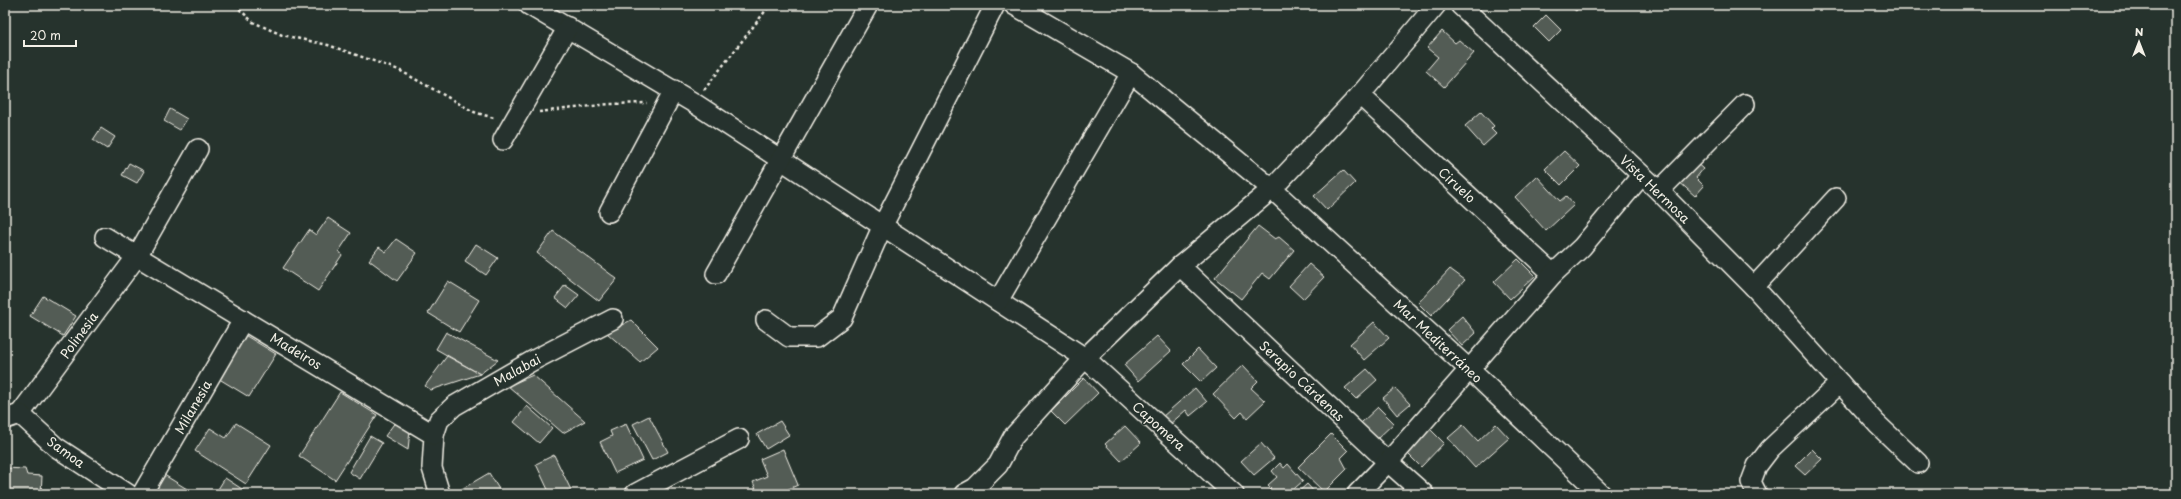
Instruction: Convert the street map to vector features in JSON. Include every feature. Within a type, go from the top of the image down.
[{"type":"street","name":"Capomera","points":[[529,5],[568,27],[671,97],[694,103],[884,225],[1085,358],[1234,494]]},
{"type":"street","points":[[716,274],[780,158],[868,5]]},
{"type":"street","points":[[766,320],[788,337],[817,337],[842,318],[884,225],[995,5]]},
{"type":"street","name":"Mar Mediterráneo","points":[[1014,5],[1131,73],[1272,189],[1470,370],[1601,494]]},
{"type":"street","points":[[964,494],[975,488],[998,465],[1013,437],[1085,358],[1180,266],[1272,189],[1360,95],[1436,5]]},
{"type":"street","name":"Vista Hermosa","points":[[1460,5],[1641,176],[1659,191],[1754,287],[1876,424],[1918,463]]},
{"type":"street","points":[[503,140],[568,27]]},
{"type":"street","points":[[998,301],[1131,73]]},
{"type":"street","name":"Ciruelo","points":[[1360,95],[1554,274]]},
{"type":"street","points":[[609,212],[671,97]]},
{"type":"street","points":[[1659,191],[1745,104]]},
{"type":"street","name":"Polinesia","points":[[13,417],[137,256],[198,149]]},
{"type":"street","points":[[1357,494],[1388,462],[1554,274],[1582,247],[1641,176]]},
{"type":"street","points":[[1754,287],[1836,198]]},
{"type":"street","name":"Madeiros","points":[[105,237],[434,435]]},
{"type":"street","name":"Serapio Cárdenas","points":[[1180,266],[1424,494]]},
{"type":"street","name":"Malabai","points":[[434,435],[439,420],[454,406],[532,361],[613,319]]},
{"type":"street","name":"Milanesia","points":[[142,494],[243,320]]},
{"type":"street","points":[[1757,494],[1751,482],[1757,466],[1770,449],[1840,383]]},
{"type":"street","name":"Samoa","points":[[13,417],[128,494]]},
{"type":"street","points":[[434,435],[432,468],[440,494]]},
{"type":"street","points":[[635,494],[739,439]]},
{"type":"path","points":[[235,5],[253,22],[282,35],[328,45],[399,70],[474,112],[493,118],[671,97]]},
{"type":"path","points":[[694,103],[770,5]]},
{"type":"building","points":[[1568,5],[1581,5],[1576,11]]},
{"type":"building","points":[[1546,15],[1561,30],[1549,42],[1534,27]]},
{"type":"building","points":[[1442,31],[1455,43],[1459,40],[1474,53],[1444,87],[1426,71],[1438,57],[1427,48]]},
{"type":"building","points":[[170,109],[187,119],[180,130],[164,121]]},
{"type":"building","points":[[1481,112],[1494,126],[1491,129],[1496,134],[1483,146],[1465,126]]},
{"type":"building","points":[[101,128],[115,137],[107,149],[93,140]]},
{"type":"building","points":[[1564,151],[1580,166],[1561,185],[1545,169]]},
{"type":"building","points":[[1694,161],[1703,169],[1696,178],[1704,186],[1695,196],[1677,180]]},
{"type":"building","points":[[129,163],[144,171],[137,183],[122,175]]},
{"type":"building","points":[[1343,170],[1355,183],[1327,210],[1314,196]]},
{"type":"building","points":[[1537,176],[1560,201],[1566,196],[1574,205],[1546,231],[1515,197]]},
{"type":"building","points":[[328,218],[351,233],[339,251],[342,255],[318,291],[283,268],[309,230],[316,235]]},
{"type":"building","points":[[1258,226],[1275,239],[1279,237],[1294,250],[1270,279],[1262,273],[1241,299],[1215,278]]},
{"type":"building","points":[[553,231],[617,279],[599,301],[537,253]]},
{"type":"building","points":[[396,239],[417,253],[397,281],[369,260],[379,247],[386,252]]},
{"type":"building","points":[[476,244],[498,258],[486,275],[465,261]]},
{"type":"building","points":[[1518,259],[1535,276],[1510,299],[1494,282]]},
{"type":"building","points":[[1309,264],[1324,277],[1303,299],[1289,286]]},
{"type":"building","points":[[1450,269],[1465,280],[1431,316],[1418,303]]},
{"type":"building","points":[[448,281],[479,300],[459,332],[428,313]]},
{"type":"building","points":[[565,285],[579,295],[568,308],[555,298]]},
{"type":"building","points":[[43,296],[76,316],[63,336],[30,316]]},
{"type":"building","points":[[1462,316],[1476,333],[1462,346],[1447,330]]},
{"type":"building","points":[[631,320],[658,347],[640,362],[607,333]]},
{"type":"building","points":[[1374,322],[1389,338],[1364,360],[1350,344]]},
{"type":"building","points":[[446,332],[498,360],[480,374],[436,349]]},
{"type":"building","points":[[243,334],[276,354],[249,397],[216,377]]},
{"type":"building","points":[[1157,336],[1171,351],[1138,381],[1124,365]]},
{"type":"building","points":[[1198,349],[1216,368],[1201,382],[1183,364]]},
{"type":"building","points":[[447,356],[480,374],[431,390],[425,386]]},
{"type":"building","points":[[1243,365],[1258,381],[1251,388],[1265,401],[1247,418],[1242,412],[1236,418],[1213,394]]},
{"type":"building","points":[[1367,369],[1377,380],[1356,399],[1345,388]]},
{"type":"building","points":[[533,375],[585,421],[563,433],[508,386]]},
{"type":"building","points":[[1084,378],[1098,393],[1065,425],[1051,411]]},
{"type":"building","points":[[1195,388],[1207,402],[1190,416],[1186,410],[1169,425],[1162,417]]},
{"type":"building","points":[[1395,388],[1410,404],[1397,415],[1383,398]]},
{"type":"building","points":[[340,392],[377,415],[335,480],[299,456]]},
{"type":"building","points":[[527,406],[552,428],[539,443],[514,422]]},
{"type":"building","points":[[1378,407],[1394,423],[1377,439],[1361,423]]},
{"type":"building","points":[[649,416],[668,452],[652,460],[633,424]]},
{"type":"building","points":[[396,421],[410,430],[408,450],[385,436]]},
{"type":"building","points":[[780,421],[789,435],[766,449],[757,434]]},
{"type":"building","points":[[236,423],[271,445],[246,484],[195,451],[210,428],[226,438]]},
{"type":"building","points":[[626,424],[643,460],[615,473],[600,442],[612,436],[610,431]]},
{"type":"building","points":[[1496,424],[1509,438],[1475,468],[1448,438],[1463,425],[1478,441]]},
{"type":"building","points":[[1125,426],[1141,443],[1121,461],[1105,444]]},
{"type":"building","points":[[1429,428],[1444,443],[1421,467],[1406,452]]},
{"type":"building","points":[[1331,434],[1348,451],[1341,458],[1347,469],[1324,492],[1298,467]]},
{"type":"building","points":[[370,436],[382,443],[360,479],[349,472]]},
{"type":"building","points":[[1261,443],[1274,458],[1254,475],[1241,461]]},
{"type":"building","points":[[783,449],[798,485],[777,494],[758,494],[753,482],[767,476],[760,459]]},
{"type":"building","points":[[1812,449],[1822,459],[1805,475],[1795,466]]},
{"type":"building","points":[[554,455],[571,490],[562,494],[550,494],[536,464]]},
{"type":"building","points":[[1280,463],[1284,468],[1288,464],[1303,481],[1288,494],[1265,494],[1271,488],[1268,485],[1277,477],[1272,471]]},
{"type":"building","points":[[5,468],[25,469],[27,475],[42,476],[41,494],[5,494]]},
{"type":"building","points":[[161,473],[187,489],[183,494],[151,494]]},
{"type":"building","points":[[489,473],[502,494],[453,494]]},
{"type":"building","points":[[225,478],[245,491],[243,494],[215,494]]},
{"type":"building","points":[[1307,484],[1316,494],[1296,494]]}]
